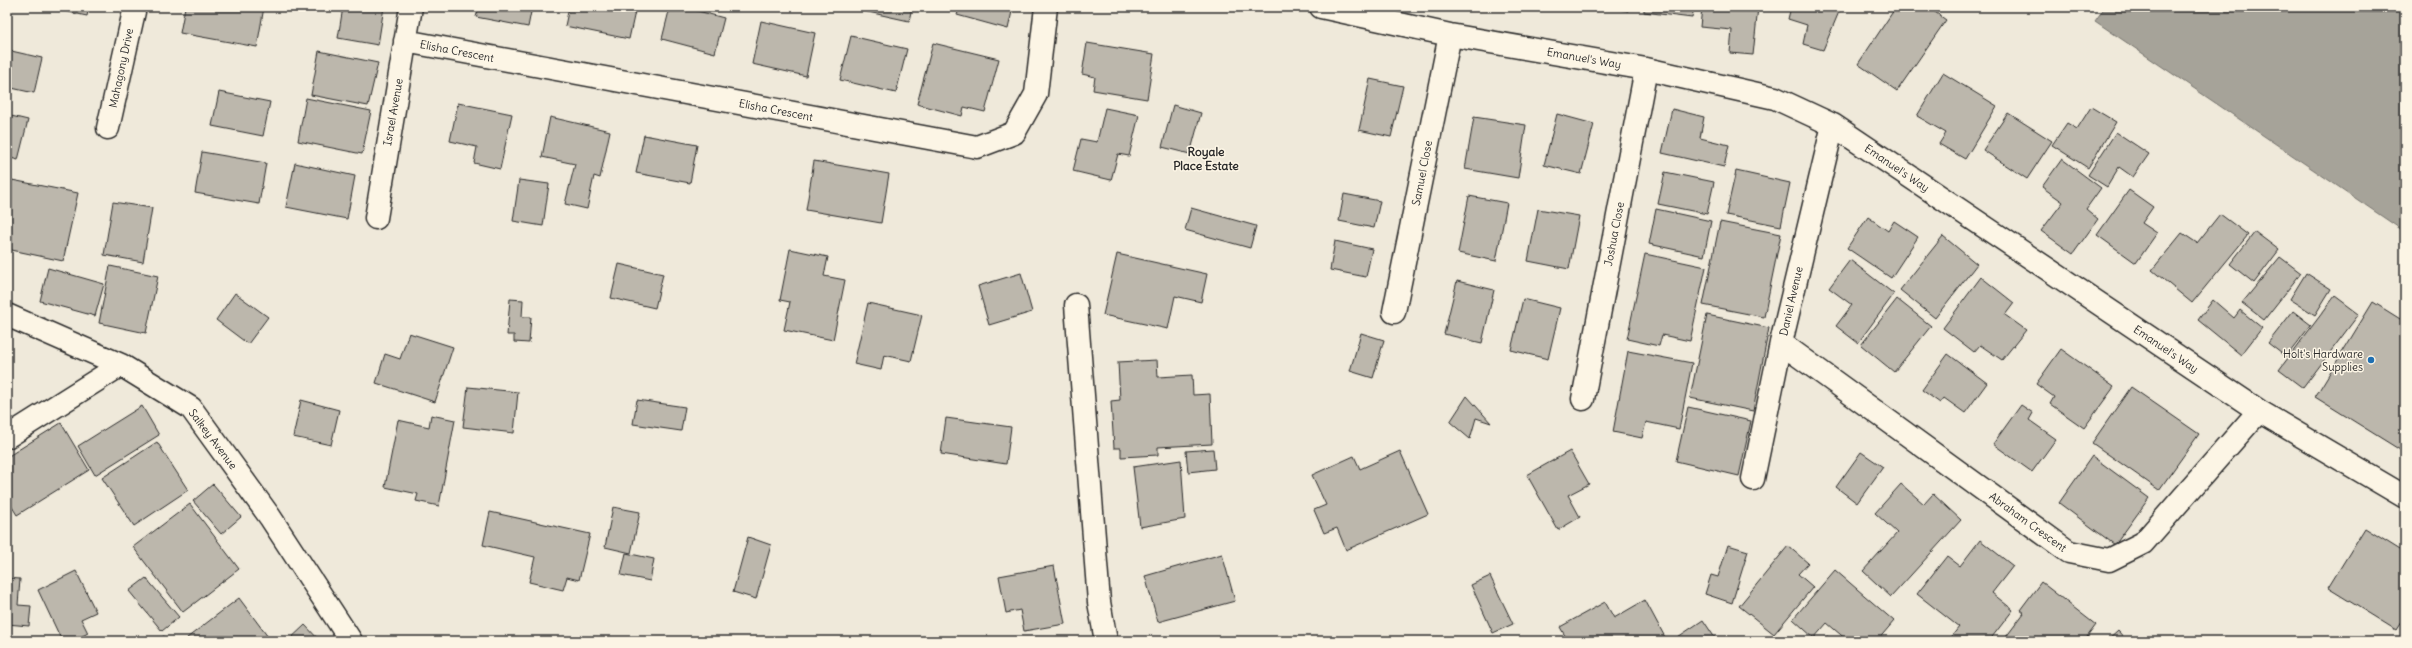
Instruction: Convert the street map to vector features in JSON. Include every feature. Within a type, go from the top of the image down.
[{"type":"street","name":"Mahagony Drive","points":[[108,128],[135,7]]},
{"type":"street","name":"Israel Avenue","points":[[376,218],[411,7]]},
{"type":"street","name":"Elisha Crescent","points":[[405,41],[976,147],[1014,134],[1036,94],[1046,7]]},
{"type":"street","name":"Emanuel's Way","points":[[1321,7],[1450,35],[1646,69],[1775,98],[1833,125],[2259,411],[2405,496]]},
{"type":"street","name":"Samuel Close","points":[[1394,312],[1450,35]]},
{"type":"street","name":"Joshua Close","points":[[1583,399],[1646,69]]},
{"type":"street","name":"Daniel Avenue","points":[[1753,479],[1781,343],[1833,125]]},
{"type":"street","points":[[1076,305],[1099,602],[1106,641]]},
{"type":"street","name":"Salkey Avenue","points":[[7,315],[121,365],[191,408],[270,518],[351,641]]},
{"type":"street","name":"Abraham Crescent","points":[[1781,343],[2069,552],[2109,560],[2143,543],[2259,411]]},
{"type":"street","points":[[7,437],[121,365]]},
{"type":"shaded area","points":[[2105,7],[2405,7],[2405,232],[2095,21]]},
{"type":"building","points":[[45,7],[89,7],[87,16]]},
{"type":"building","points":[[185,7],[264,7],[257,47],[180,33]]},
{"type":"building","points":[[343,7],[384,7],[378,45],[338,38]]},
{"type":"building","points":[[479,7],[532,7],[528,27],[476,17]]},
{"type":"building","points":[[569,7],[636,7],[629,39],[565,26]]},
{"type":"building","points":[[670,7],[683,7],[724,18],[715,53],[662,39]]},
{"type":"building","points":[[860,7],[912,7],[909,21],[859,10]]},
{"type":"building","points":[[960,7],[1013,7],[1008,29],[957,15]]},
{"type":"building","points":[[1609,7],[1629,7],[1628,11]]},
{"type":"building","points":[[1644,7],[1694,7],[1692,18],[1644,12]]},
{"type":"building","points":[[1702,7],[1758,7],[1753,55],[1730,53],[1732,30],[1700,27]]},
{"type":"building","points":[[1791,7],[1841,7],[1823,50],[1803,44],[1807,25],[1788,19]]},
{"type":"building","points":[[1896,7],[1928,7],[1946,20],[1897,91],[1858,64]]},
{"type":"building","points":[[761,21],[815,33],[806,76],[752,64]]},
{"type":"building","points":[[851,36],[907,49],[896,93],[840,80]]},
{"type":"building","points":[[933,43],[999,59],[985,112],[964,107],[962,116],[917,104]]},
{"type":"building","points":[[1087,43],[1154,54],[1147,99],[1093,90],[1095,77],[1082,74]]},
{"type":"building","points":[[7,50],[42,58],[34,93],[7,87]]},
{"type":"building","points":[[319,51],[378,63],[368,106],[311,95]]},
{"type":"building","points":[[1943,73],[1997,106],[1965,159],[1939,144],[1946,133],[1917,116]]},
{"type":"building","points":[[1370,79],[1403,86],[1391,137],[1359,130]]},
{"type":"building","points":[[219,92],[270,102],[263,136],[212,126]]},
{"type":"building","points":[[306,98],[371,111],[362,154],[298,141]]},
{"type":"building","points":[[458,103],[512,114],[500,169],[474,163],[477,147],[450,141]]},
{"type":"building","points":[[1173,105],[1201,113],[1190,154],[1162,147]]},
{"type":"building","points":[[2091,107],[2116,122],[2088,168],[2052,145],[2067,123],[2077,129]]},
{"type":"building","points":[[1105,108],[1139,115],[1129,156],[1118,154],[1111,180],[1073,171],[1081,139],[1097,142]]},
{"type":"building","points":[[1672,109],[1704,117],[1700,138],[1729,145],[1724,167],[1662,153]]},
{"type":"building","points":[[2008,113],[2052,141],[2027,179],[1983,150]]},
{"type":"building","points":[[1557,114],[1594,124],[1581,174],[1544,165]]},
{"type":"building","points":[[7,115],[28,120],[18,160],[7,157]]},
{"type":"building","points":[[550,117],[610,131],[600,178],[594,176],[587,209],[565,204],[575,164],[542,157]]},
{"type":"building","points":[[1474,117],[1526,125],[1518,178],[1465,169]]},
{"type":"building","points":[[2116,132],[2149,154],[2133,177],[2119,167],[2107,187],[2088,175]]},
{"type":"building","points":[[644,135],[697,145],[690,183],[636,173]]},
{"type":"building","points":[[202,152],[266,163],[259,204],[195,193]]},
{"type":"building","points":[[2062,159],[2101,188],[2086,209],[2098,219],[2073,254],[2041,231],[2063,202],[2042,187]]},
{"type":"building","points":[[814,161],[889,174],[881,223],[806,210]]},
{"type":"building","points":[[295,163],[355,176],[347,219],[286,207]]},
{"type":"building","points":[[1736,171],[1790,183],[1781,226],[1726,215]]},
{"type":"building","points":[[1665,172],[1714,182],[1707,214],[1658,204]]},
{"type":"building","points":[[12,180],[78,193],[63,261],[7,249],[7,194],[9,194]]},
{"type":"building","points":[[519,180],[549,184],[543,226],[513,221]]},
{"type":"building","points":[[2129,190],[2153,207],[2142,223],[2157,233],[2136,263],[2097,235]]},
{"type":"building","points":[[1344,194],[1380,201],[1374,228],[1339,221]]},
{"type":"building","points":[[1469,196],[1507,203],[1496,261],[1458,253]]},
{"type":"building","points":[[113,202],[152,208],[143,262],[104,255]]},
{"type":"building","points":[[1191,208],[1256,226],[1250,248],[1185,230]]},
{"type":"building","points":[[1538,209],[1579,216],[1569,269],[1528,261]]},
{"type":"building","points":[[1656,209],[1711,221],[1704,256],[1649,244]]},
{"type":"building","points":[[2220,214],[2248,235],[2192,303],[2152,270],[2182,233],[2197,243]]},
{"type":"building","points":[[1868,217],[1888,231],[1894,221],[1918,237],[1891,278],[1847,248]]},
{"type":"building","points":[[1720,222],[1781,234],[1764,317],[1703,305]]},
{"type":"building","points":[[2255,232],[2279,250],[2254,283],[2230,264]]},
{"type":"building","points":[[1943,236],[1977,264],[1935,318],[1900,290]]},
{"type":"building","points":[[1335,241],[1372,249],[1366,277],[1330,270]]},
{"type":"building","points":[[790,249],[828,257],[824,276],[845,280],[833,340],[784,330],[790,302],[780,300]]},
{"type":"building","points":[[1117,254],[1207,274],[1201,302],[1175,296],[1168,329],[1103,315]]},
{"type":"building","points":[[1645,254],[1706,267],[1690,341],[1662,335],[1659,346],[1627,339]]},
{"type":"building","points":[[2280,257],[2301,273],[2264,320],[2242,303]]},
{"type":"building","points":[[1850,260],[1894,294],[1858,343],[1836,326],[1852,305],[1829,288]]},
{"type":"building","points":[[619,264],[663,274],[655,308],[611,298]]},
{"type":"building","points":[[110,266],[158,276],[146,333],[99,323]]},
{"type":"building","points":[[48,268],[104,284],[95,316],[40,301]]},
{"type":"building","points":[[1021,273],[1032,312],[989,325],[978,286]]},
{"type":"building","points":[[2306,273],[2331,289],[2315,315],[2290,299]]},
{"type":"building","points":[[1981,277],[2014,303],[2005,315],[2026,330],[2002,360],[1980,345],[1974,352],[1943,328]]},
{"type":"building","points":[[1457,281],[1494,290],[1482,343],[1444,334]]},
{"type":"building","points":[[235,293],[268,317],[248,344],[216,320]]},
{"type":"building","points":[[2335,296],[2359,314],[2303,388],[2279,370]]},
{"type":"building","points":[[510,299],[523,300],[522,317],[531,317],[529,343],[514,342],[514,335],[507,335]]},
{"type":"building","points":[[1523,299],[1560,308],[1548,359],[1511,350]]},
{"type":"building","points":[[1897,299],[1931,326],[1894,372],[1861,345]]},
{"type":"building","points":[[2213,300],[2234,318],[2240,310],[2262,328],[2241,355],[2198,320]]},
{"type":"building","name":"Holt's Hardware Supplies","points":[[2373,302],[2405,322],[2405,453],[2315,397]]},
{"type":"building","points":[[868,303],[922,315],[911,361],[884,355],[881,370],[854,364]]},
{"type":"building","points":[[2293,311],[2311,325],[2286,357],[2268,343]]},
{"type":"building","points":[[1707,315],[1769,328],[1753,411],[1690,398]]},
{"type":"building","points":[[409,333],[453,347],[435,402],[376,383],[385,354],[400,359]]},
{"type":"building","points":[[1361,333],[1384,340],[1373,378],[1350,371]]},
{"type":"building","points":[[2061,349],[2114,387],[2084,428],[2050,404],[2054,397],[2036,384]]},
{"type":"building","points":[[1628,351],[1692,363],[1679,429],[1646,422],[1642,438],[1613,432]]},
{"type":"building","points":[[1948,354],[1987,383],[1965,413],[1944,398],[1940,403],[1922,390]]},
{"type":"building","points":[[1157,360],[1158,377],[1192,375],[1193,395],[1210,394],[1212,444],[1158,447],[1158,455],[1121,457],[1121,448],[1114,448],[1111,401],[1120,400],[1118,362]]},
{"type":"building","points":[[468,387],[518,392],[514,433],[463,427]]},
{"type":"building","points":[[2131,387],[2199,434],[2159,490],[2092,443]]},
{"type":"building","points":[[1467,396],[1491,423],[1476,418],[1470,439],[1450,422]]},
{"type":"building","points":[[301,400],[339,410],[331,445],[293,437]]},
{"type":"building","points":[[637,400],[685,407],[681,431],[633,424]]},
{"type":"building","points":[[2021,405],[2033,413],[2029,420],[2056,439],[2032,472],[1993,444]]},
{"type":"building","points":[[142,406],[159,435],[95,475],[78,446]]},
{"type":"building","points":[[1688,407],[1751,421],[1739,476],[1676,461]]},
{"type":"building","points":[[431,415],[455,420],[439,506],[416,501],[418,494],[385,487],[398,420],[429,427]]},
{"type":"building","points":[[946,418],[1011,427],[1006,464],[941,454]]},
{"type":"building","points":[[61,423],[89,470],[17,515],[7,499],[7,457]]},
{"type":"building","points":[[157,442],[188,490],[134,526],[102,478]]},
{"type":"building","points":[[1213,449],[1215,469],[1188,472],[1186,451]]},
{"type":"building","points":[[1400,451],[1428,514],[1346,550],[1337,528],[1324,533],[1314,510],[1326,505],[1312,475],[1354,456],[1360,469]]},
{"type":"building","points":[[1570,451],[1589,484],[1568,495],[1580,517],[1558,530],[1527,475]]},
{"type":"building","points":[[1861,452],[1883,467],[1857,503],[1836,487]]},
{"type":"building","points":[[2092,456],[2149,498],[2115,545],[2059,503]]},
{"type":"building","points":[[1181,460],[1185,519],[1140,527],[1133,467]]},
{"type":"building","points":[[213,484],[241,517],[221,534],[193,501]]},
{"type":"building","points":[[1901,484],[1924,504],[1933,494],[1961,520],[1891,597],[1863,571],[1897,533],[1875,513]]},
{"type":"building","points":[[190,504],[239,569],[183,612],[133,547]]},
{"type":"building","points":[[613,507],[640,512],[631,553],[605,547]]},
{"type":"building","points":[[490,512],[590,534],[579,580],[567,577],[563,590],[529,582],[535,557],[483,545]]},
{"type":"building","points":[[2365,528],[2405,553],[2405,616],[2396,630],[2328,588]]},
{"type":"building","points":[[748,537],[771,545],[756,599],[733,592]]},
{"type":"building","points":[[1980,540],[2013,566],[1992,593],[2013,610],[1989,641],[1948,641],[1959,627],[1917,594],[1947,556],[1960,566]]},
{"type":"building","points":[[1728,545],[1748,551],[1732,603],[1705,594],[1711,575],[1718,577]]},
{"type":"building","points":[[1788,546],[1808,563],[1798,574],[1813,587],[1774,634],[1739,606]]},
{"type":"building","points":[[626,553],[654,559],[650,581],[621,575]]},
{"type":"building","points":[[1222,554],[1235,601],[1158,622],[1145,576]]},
{"type":"building","points":[[1054,566],[1065,624],[1024,631],[1020,610],[1006,613],[999,576]]},
{"type":"building","points":[[1835,570],[1894,621],[1877,641],[1848,641],[1827,623],[1814,638],[1793,619]]},
{"type":"building","points":[[76,571],[96,612],[81,619],[88,633],[73,641],[62,641],[38,590]]},
{"type":"building","points":[[1490,576],[1513,624],[1493,633],[1471,585]]},
{"type":"building","points":[[7,578],[20,579],[18,605],[31,606],[29,626],[7,624]]},
{"type":"building","points":[[146,578],[179,617],[162,631],[129,591]]},
{"type":"building","points":[[2041,582],[2096,625],[2084,641],[2003,641],[2024,613],[2020,610]]},
{"type":"building","points":[[239,598],[271,641],[189,641],[187,638]]},
{"type":"building","points":[[1645,600],[1666,639],[1662,641],[1568,641],[1560,627],[1605,602],[1614,618]]},
{"type":"building","points":[[1703,620],[1715,638],[1711,641],[1672,641]]},
{"type":"building","points":[[305,625],[320,641],[288,641]]},
{"type":"building","points":[[2118,631],[2127,641],[2107,641]]},
{"type":"building","points":[[164,636],[167,641],[157,641]]},
{"type":"building","points":[[1827,636],[1833,641],[1823,641]]},
{"type":"building","points":[[2303,636],[2309,641],[2299,641]]},
{"type":"place","name":"Holt's Hardware Supplies","points":[[2371,360]]},
{"type":"district","name":"Royale Place Estate","points":[[1206,159]]}]
